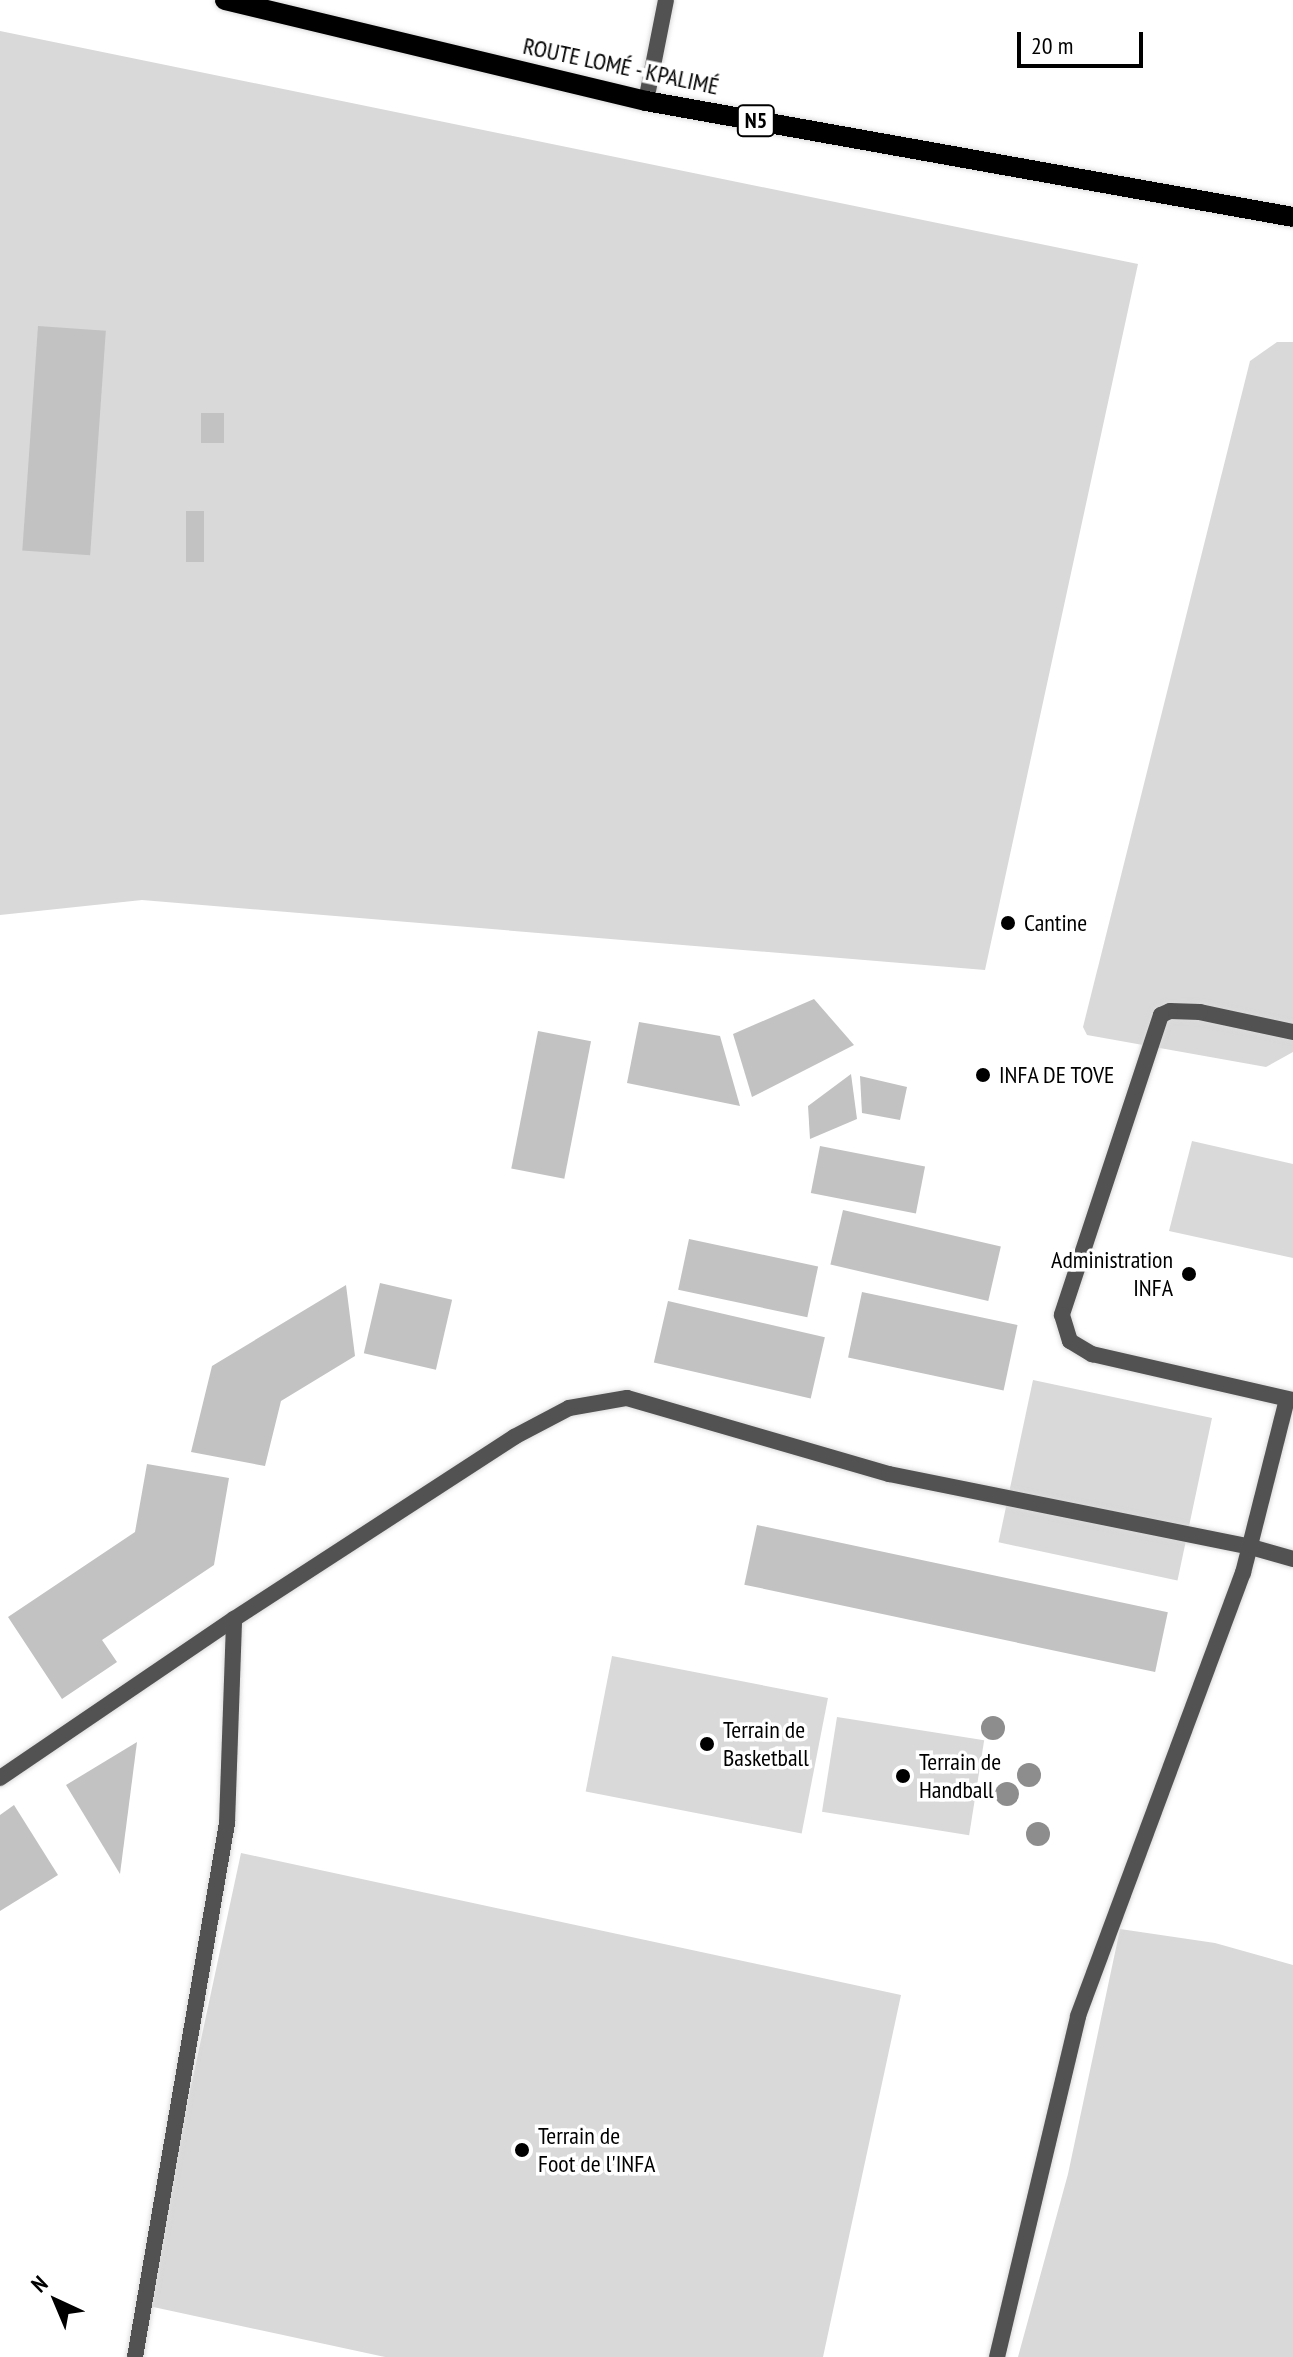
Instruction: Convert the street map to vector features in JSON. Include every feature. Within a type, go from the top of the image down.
[{"type":"main road","name":"ROUTE LOMÉ - KPALIMÉ","points":[[225,0],[646,101],[1293,217]]},
{"type":"street","points":[[646,101],[666,0]]},
{"type":"street","points":[[997,2357],[1078,2016],[1251,1547],[1290,1399],[1092,1354],[1070,1341],[1062,1315],[1161,1015],[1170,1011],[1200,1012],[1293,1032]]},
{"type":"street","points":[[0,1778],[234,1619],[514,1437],[569,1408],[627,1398],[889,1474],[1251,1547],[1293,1559]]},
{"type":"street","points":[[135,2357],[227,1823],[234,1619]]},
{"type":"shaded area","points":[[0,31],[1138,264],[985,970],[142,900],[0,915]]},
{"type":"shaded area","points":[[1277,342],[1293,342],[1293,1052],[1266,1067],[1087,1035],[1083,1027],[1250,361]]},
{"type":"shaded area","points":[[1192,1141],[1293,1164],[1293,1258],[1169,1231]]},
{"type":"shaded area","points":[[1033,1380],[1212,1418],[1177,1580],[998,1542]]},
{"type":"shaded area","name":"Terrain de Basketball","points":[[612,1656],[828,1698],[802,1833],[586,1791]]},
{"type":"shaded area","name":"Terrain de Handball","points":[[837,1717],[984,1740],[969,1835],[822,1812]]},
{"type":"shaded area","name":"Terrain de Foot de l'INFA","points":[[241,1853],[901,1995],[823,2357],[385,2357],[144,2305]]},
{"type":"shaded area","points":[[1120,1929],[1215,1943],[1293,1965],[1293,2357],[1018,2357],[1068,2174]]},
{"type":"building","points":[[38,326],[106,331],[90,555],[22,550]]},
{"type":"building","points":[[201,413],[224,413],[224,443],[201,443]]},
{"type":"building","points":[[186,511],[204,511],[204,562],[186,562]]},
{"type":"building","points":[[814,999],[854,1045],[752,1097],[733,1034]]},
{"type":"building","points":[[639,1022],[720,1036],[740,1106],[627,1083]]},
{"type":"building","points":[[538,1031],[591,1041],[564,1179],[511,1168]]},
{"type":"building","points":[[851,1074],[857,1119],[810,1139],[808,1106]]},
{"type":"building","points":[[860,1076],[907,1087],[900,1120],[862,1113]]},
{"type":"building","points":[[820,1146],[925,1166],[916,1214],[811,1193]]},
{"type":"building","points":[[843,1210],[1001,1246],[988,1301],[830,1265]]},
{"type":"building","points":[[689,1239],[818,1266],[807,1317],[678,1290]]},
{"type":"building","points":[[380,1283],[452,1300],[436,1370],[364,1353]]},
{"type":"building","points":[[346,1285],[355,1356],[281,1401],[265,1466],[191,1452],[212,1366]]},
{"type":"building","points":[[862,1292],[1018,1325],[1004,1391],[848,1358]]},
{"type":"building","points":[[668,1301],[825,1337],[811,1399],[654,1362]]},
{"type":"building","points":[[147,1464],[229,1478],[214,1565],[102,1640],[117,1662],[62,1699],[8,1617],[135,1532]]},
{"type":"building","points":[[757,1525],[1168,1612],[1155,1672],[744,1585]]},
{"type":"building","points":[[137,1742],[120,1874],[66,1785]]},
{"type":"building","points":[[14,1805],[58,1875],[0,1911],[0,1815]]},
{"type":"place","name":"Cantine","points":[[1008,923]]},
{"type":"place","name":"INFA DE TOVE","points":[[983,1075]]},
{"type":"place","name":"Administration INFA","points":[[1189,1274]]},
{"type":"place","name":"Terrain de Basketball","points":[[707,1744]]},
{"type":"place","name":"Terrain de Handball","points":[[903,1776]]},
{"type":"place","name":"Terrain de Foot de l'INFA","points":[[522,2150]]}]
